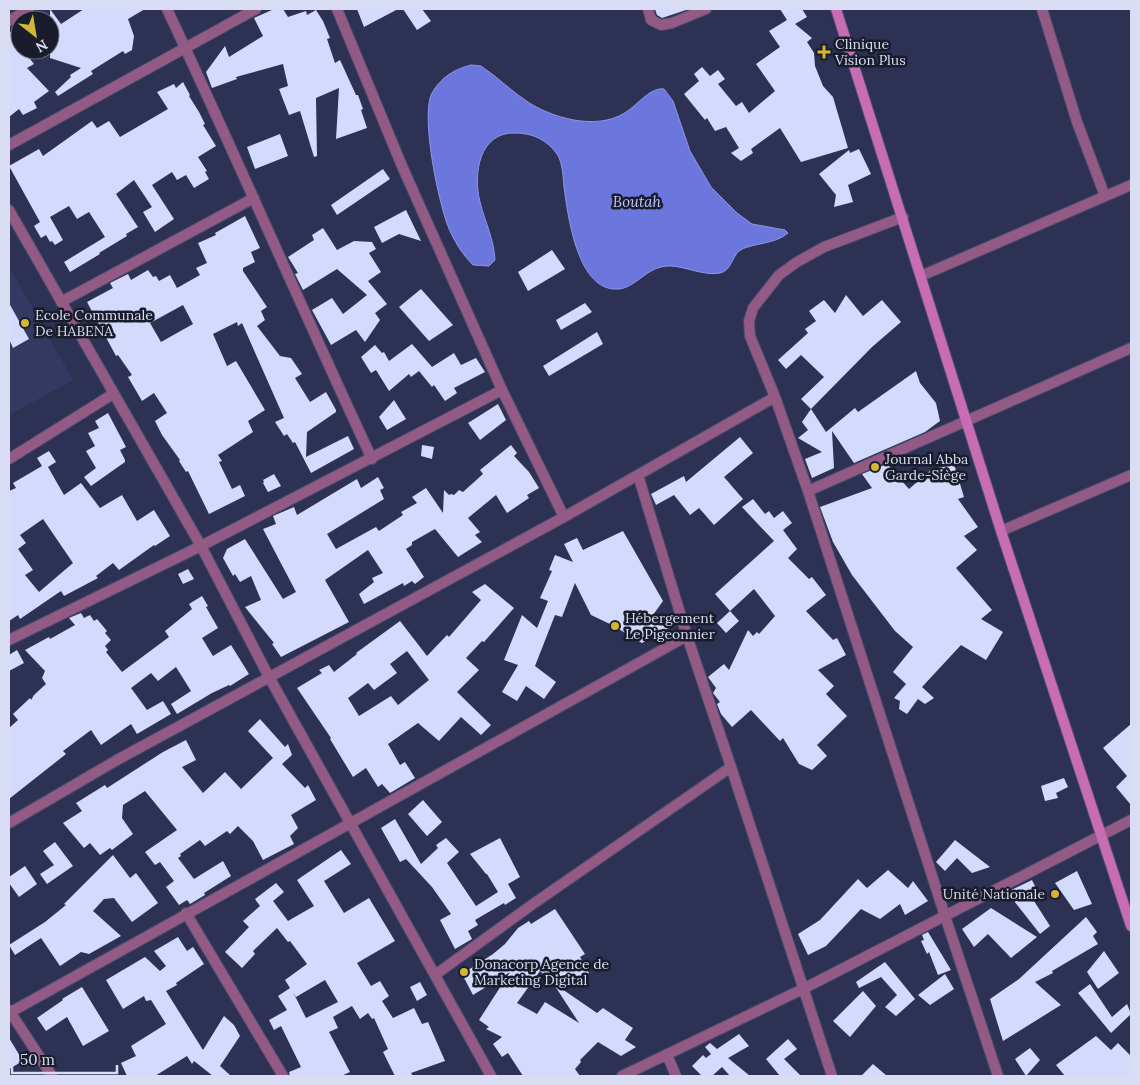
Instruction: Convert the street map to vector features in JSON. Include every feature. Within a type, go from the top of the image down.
[{"type":"street","points":[[9,21],[29,9]]},
{"type":"street","points":[[167,9],[372,459]]},
{"type":"street","points":[[9,145],[256,9]]},
{"type":"street","points":[[337,9],[402,166],[502,390],[564,517]]},
{"type":"street","points":[[648,9],[651,20],[661,25],[672,23],[706,9]]},
{"type":"street","points":[[836,9],[1001,531],[1131,926]]},
{"type":"street","points":[[1042,9],[1077,122],[1105,196]]},
{"type":"street","points":[[921,276],[1131,185]]},
{"type":"street","points":[[61,302],[254,198]]},
{"type":"street","points":[[9,210],[201,546],[269,677],[491,1076]]},
{"type":"street","points":[[902,217],[824,247],[797,262],[779,275],[753,308],[749,321],[750,336],[775,397],[808,490],[998,1076]]},
{"type":"street","points":[[808,490],[1131,348]]},
{"type":"street","points":[[9,640],[201,546],[502,390]]},
{"type":"street","points":[[9,459],[113,394]]},
{"type":"street","points":[[9,821],[117,760],[564,517],[775,397]]},
{"type":"street","points":[[638,475],[687,636],[732,767],[832,1076]]},
{"type":"street","points":[[1001,531],[1131,475]]},
{"type":"street","points":[[52,1076],[9,1012],[687,636]]},
{"type":"street","points":[[435,975],[533,904],[732,767]]},
{"type":"street","points":[[622,1076],[803,989],[1131,820]]},
{"type":"street","points":[[186,913],[283,1076]]},
{"type":"street","points":[[667,1055],[676,1076]]},
{"type":"shaded area","name":"Ecole Communale De HABENA","points":[[9,266],[73,380],[9,415]]},
{"type":"water","name":"Boutah","points":[[471,65],[481,66],[524,100],[542,110],[580,121],[593,122],[618,116],[629,110],[654,90],[664,89],[673,101],[690,151],[711,187],[737,213],[752,224],[785,230],[788,233],[776,240],[743,248],[724,272],[714,274],[671,266],[654,269],[622,289],[601,285],[591,276],[577,248],[568,215],[562,166],[557,154],[539,138],[528,134],[515,133],[493,139],[481,157],[477,179],[478,191],[493,245],[495,260],[489,266],[473,265],[457,245],[446,219],[432,161],[428,120],[429,104],[436,87],[449,75]]},
{"type":"building","points":[[84,9],[145,9],[128,19],[134,36],[132,50],[125,54],[123,51],[91,71],[93,74],[58,96],[55,92],[71,77],[70,75],[81,68],[56,60],[60,60],[60,23],[61,24]]},
{"type":"building","points":[[274,9],[283,9],[288,17],[306,11],[307,15],[316,10],[330,38],[327,39],[335,63],[340,60],[363,109],[361,110],[367,128],[336,139],[339,88],[316,98],[317,156],[314,157],[300,111],[289,115],[279,89],[288,86],[283,64],[236,77],[237,79],[212,88],[206,72],[225,46],[229,57],[263,36],[254,18]]},
{"type":"building","points":[[357,9],[398,9],[364,27]]},
{"type":"building","points":[[403,9],[422,9],[431,21],[417,30]]},
{"type":"building","points":[[655,9],[689,9],[662,18],[657,15]]},
{"type":"building","points":[[780,9],[802,9],[807,17],[795,24],[812,38],[807,42],[814,53],[815,66],[823,86],[833,97],[848,148],[801,162],[780,128],[751,149],[753,153],[741,161],[731,153],[739,148],[726,127],[715,131],[707,118],[705,120],[684,94],[699,81],[694,74],[702,67],[710,76],[718,70],[725,79],[718,84],[736,106],[742,102],[749,113],[775,91],[756,64],[780,47],[769,31],[787,20]]},
{"type":"building","points":[[9,33],[10,60],[31,60],[34,64],[27,68],[49,91],[34,102],[37,108],[23,115],[19,109],[9,117]]},
{"type":"building","points":[[183,82],[205,124],[203,125],[216,146],[198,157],[207,171],[205,172],[209,179],[194,188],[186,175],[177,180],[172,172],[152,185],[174,219],[155,232],[143,212],[152,207],[134,180],[116,194],[138,227],[100,254],[70,272],[64,262],[105,237],[89,212],[77,219],[69,206],[50,217],[63,240],[55,245],[52,241],[50,242],[46,235],[41,238],[34,226],[40,222],[9,166],[39,149],[43,156],[92,121],[97,128],[109,121],[120,137],[168,109],[157,92],[174,84],[176,88]]},
{"type":"building","points":[[280,134],[288,156],[255,169],[247,147]]},
{"type":"building","points":[[859,149],[871,174],[848,185],[853,202],[834,207],[836,195],[819,174],[849,150],[850,153]]},
{"type":"building","points":[[383,169],[390,179],[337,215],[331,205]]},
{"type":"building","points":[[406,210],[421,241],[399,234],[382,243],[374,227]]},
{"type":"building","points":[[245,216],[260,248],[251,252],[255,262],[243,268],[243,271],[267,307],[261,311],[265,320],[257,326],[280,356],[291,358],[302,374],[295,378],[310,402],[326,392],[336,410],[336,412],[307,432],[306,457],[348,436],[354,449],[311,473],[295,442],[293,443],[287,434],[284,436],[275,422],[284,418],[242,323],[238,326],[237,322],[213,334],[227,366],[236,361],[265,410],[248,421],[253,432],[218,455],[222,461],[219,462],[232,489],[240,485],[245,496],[209,514],[188,471],[186,472],[155,421],[167,413],[154,393],[142,401],[128,377],[132,375],[118,355],[116,356],[87,302],[113,288],[110,283],[128,274],[131,280],[148,270],[159,281],[170,275],[177,288],[200,275],[196,268],[207,263],[198,243],[216,235],[215,233]],"holes":[[[183,305],[193,324],[161,342],[150,323]]]},
{"type":"building","points":[[323,228],[337,250],[354,241],[372,242],[376,249],[369,253],[381,272],[368,281],[387,304],[375,313],[380,320],[365,342],[356,330],[331,345],[312,310],[332,298],[343,314],[367,295],[337,269],[303,290],[295,274],[298,273],[288,257],[314,240],[312,235]]},
{"type":"building","points":[[552,250],[565,269],[528,291],[518,272]]},
{"type":"building","points":[[421,289],[453,325],[429,341],[399,307]]},
{"type":"building","points":[[846,295],[863,316],[882,300],[901,322],[872,347],[811,409],[801,399],[824,377],[801,355],[786,369],[778,360],[808,333],[805,329],[816,321],[809,311],[824,300],[835,313]]},
{"type":"building","points":[[9,303],[29,339],[13,348],[9,339]]},
{"type":"building","points":[[585,303],[592,312],[561,330],[556,320]]},
{"type":"building","points":[[597,332],[603,344],[549,376],[543,366]]},
{"type":"building","points":[[412,344],[432,367],[454,353],[461,365],[476,358],[485,372],[454,388],[457,393],[445,401],[434,385],[432,387],[419,371],[411,377],[409,374],[389,391],[376,370],[371,373],[361,357],[375,345],[382,353],[384,352],[389,361]]},
{"type":"building","points":[[916,371],[920,383],[936,403],[940,421],[925,432],[854,463],[832,431],[834,468],[812,478],[805,459],[822,452],[798,438],[808,430],[802,422],[811,409],[826,432],[855,408],[858,412]]},
{"type":"building","points":[[394,400],[406,419],[387,430],[379,417]]},
{"type":"building","points":[[498,404],[506,420],[480,440],[468,423]]},
{"type":"building","points":[[108,413],[126,447],[120,450],[125,462],[91,486],[84,477],[96,468],[86,451],[95,446],[88,433],[99,428],[95,421]]},
{"type":"building","points":[[740,437],[753,453],[724,477],[743,499],[714,525],[699,508],[690,515],[674,495],[656,505],[651,494],[684,476],[686,482]]},
{"type":"building","points":[[422,445],[434,447],[432,459],[421,456]]},
{"type":"building","points":[[511,445],[517,453],[514,456],[529,472],[539,488],[527,495],[529,498],[507,513],[496,495],[468,518],[480,532],[475,535],[482,542],[458,557],[435,529],[412,542],[412,545],[406,549],[424,577],[415,584],[412,581],[404,586],[403,583],[364,604],[359,594],[374,582],[372,578],[383,573],[368,550],[325,580],[349,622],[281,657],[272,644],[274,643],[245,607],[261,600],[251,576],[240,582],[235,574],[233,576],[223,558],[227,549],[245,539],[283,599],[296,592],[263,529],[276,524],[273,516],[294,507],[297,515],[357,479],[361,488],[378,477],[384,488],[380,490],[384,499],[327,534],[336,549],[376,527],[379,531],[403,515],[401,512],[417,503],[412,497],[426,488],[443,513],[444,490],[449,495],[454,495],[459,490],[463,492],[483,474],[480,470]]},
{"type":"building","points":[[49,451],[56,462],[48,467],[64,495],[81,483],[100,508],[122,495],[137,521],[154,510],[170,536],[119,570],[113,563],[96,576],[98,578],[64,596],[61,591],[20,619],[18,615],[9,621],[9,491],[16,488],[13,483],[42,466],[37,458]],"holes":[[[43,519],[73,563],[39,592],[25,575],[33,570],[18,549],[26,543],[20,535]]]},
{"type":"building","points":[[887,464],[909,489],[931,470],[954,464],[964,497],[958,499],[978,527],[964,536],[977,550],[956,568],[992,610],[981,619],[1003,632],[986,660],[961,645],[922,687],[934,698],[925,704],[918,699],[907,714],[899,709],[900,701],[894,698],[906,684],[893,672],[913,647],[895,631],[852,575],[833,542],[820,507],[872,488],[862,474]]},
{"type":"building","points":[[274,474],[281,486],[268,492],[263,480]]},
{"type":"building","points":[[753,499],[765,514],[769,511],[774,518],[783,511],[792,523],[783,530],[797,549],[788,558],[809,579],[812,577],[826,595],[806,611],[833,640],[837,638],[846,655],[818,670],[834,686],[826,694],[847,716],[817,745],[827,756],[812,770],[799,764],[783,738],[780,741],[751,710],[732,727],[721,714],[717,704],[720,702],[713,693],[716,688],[708,677],[724,664],[729,670],[748,630],[753,636],[757,632],[759,634],[775,616],[754,589],[730,611],[715,594],[774,541],[742,507]]},
{"type":"building","points":[[623,531],[663,601],[653,615],[669,628],[642,643],[591,615],[575,583],[562,617],[555,615],[535,666],[556,682],[544,699],[526,686],[517,701],[502,692],[518,665],[504,660],[522,615],[537,628],[548,601],[540,598],[552,571],[549,570],[555,555],[573,562],[564,544],[577,538],[583,550]]},
{"type":"building","points":[[188,569],[194,579],[183,584],[178,574]]},
{"type":"building","points":[[485,584],[514,608],[484,642],[482,641],[466,658],[479,670],[457,692],[491,725],[481,735],[461,717],[439,741],[418,723],[388,744],[400,765],[405,762],[415,778],[390,793],[382,784],[378,787],[366,768],[353,777],[331,738],[297,688],[322,673],[319,670],[329,665],[334,672],[356,653],[400,621],[427,656],[447,635],[449,637],[481,600],[472,592]],"holes":[[[407,651],[429,680],[398,705],[391,696],[359,716],[348,698],[368,683],[374,690],[397,673],[390,664]]]},
{"type":"building","points":[[202,596],[218,628],[202,638],[213,656],[231,645],[249,674],[177,714],[171,704],[191,691],[176,667],[158,681],[151,673],[131,688],[147,710],[163,701],[171,714],[137,734],[131,724],[101,745],[91,730],[63,751],[66,754],[9,799],[9,728],[18,720],[13,714],[30,698],[31,700],[46,684],[42,678],[45,671],[25,650],[75,625],[69,618],[81,613],[84,618],[90,615],[94,621],[97,619],[107,631],[105,633],[111,640],[105,646],[108,650],[106,652],[122,672],[169,637],[165,631],[192,609],[189,604]]},
{"type":"building","points":[[730,611],[739,621],[726,633],[717,623]]},
{"type":"building","points":[[17,650],[24,663],[9,671],[9,655]]},
{"type":"building","points":[[260,719],[285,747],[288,744],[292,755],[282,764],[305,788],[308,785],[316,800],[291,815],[298,828],[290,836],[294,844],[263,860],[253,841],[238,826],[230,834],[227,831],[205,846],[200,840],[180,854],[181,856],[178,858],[194,879],[223,861],[231,876],[190,904],[187,900],[179,905],[166,887],[174,881],[160,862],[155,865],[145,852],[177,830],[145,791],[123,805],[122,818],[133,834],[112,850],[110,848],[100,855],[90,843],[84,848],[63,823],[82,811],[76,803],[105,785],[107,788],[163,752],[186,740],[196,760],[182,767],[203,793],[225,772],[241,789],[273,758],[248,731]]},
{"type":"building","points":[[1131,724],[1131,805],[1116,787],[1127,776],[1103,748]]},
{"type":"building","points":[[1064,778],[1068,787],[1056,793],[1058,798],[1045,801],[1041,786]]},
{"type":"building","points":[[423,800],[442,822],[427,836],[408,814]]},
{"type":"building","points":[[395,819],[421,864],[438,848],[436,845],[446,838],[459,852],[447,863],[476,906],[498,892],[487,874],[470,854],[500,838],[520,877],[508,884],[516,898],[475,920],[478,925],[468,931],[472,939],[455,949],[440,920],[451,914],[432,887],[406,859],[400,862],[381,828]]},
{"type":"building","points":[[955,840],[990,867],[972,873],[957,858],[945,871],[936,862]]},
{"type":"building","points":[[55,842],[73,866],[47,884],[40,874],[54,865],[43,851]]},
{"type":"building","points":[[341,850],[351,864],[324,881],[344,913],[369,898],[395,941],[357,963],[371,986],[380,981],[389,996],[382,1001],[393,1018],[414,1008],[422,1024],[428,1022],[445,1061],[411,1073],[413,1076],[395,1076],[383,1052],[388,1049],[374,1018],[372,1019],[368,1013],[360,1019],[352,1006],[333,1017],[338,1028],[329,1032],[350,1072],[341,1076],[290,1076],[289,1072],[301,1067],[281,1026],[274,1030],[269,1020],[287,1010],[278,996],[290,988],[285,980],[307,964],[290,941],[288,942],[277,928],[253,951],[255,954],[242,968],[225,952],[249,927],[243,921],[260,906],[255,899],[276,883],[284,892],[273,901],[288,921],[314,906],[297,880]],"holes":[[[325,980],[338,1002],[306,1018],[293,992],[296,997]]]},
{"type":"building","points":[[113,855],[130,878],[136,873],[158,903],[132,922],[114,898],[104,899],[93,911],[121,936],[89,954],[81,952],[60,966],[41,938],[15,955],[9,945],[45,922],[66,905],[64,904]]},
{"type":"building","points":[[25,866],[37,884],[19,897],[9,883],[9,877]]},
{"type":"building","points":[[888,870],[908,888],[913,881],[928,901],[905,915],[900,904],[880,919],[861,909],[826,946],[808,955],[798,934],[820,920],[858,879],[867,888]]},
{"type":"building","points":[[1077,871],[1092,904],[1074,910],[1055,883]]},
{"type":"building","points":[[1032,880],[1039,894],[1034,901],[1050,926],[1040,934],[1007,892]]},
{"type":"building","points":[[991,908],[1037,937],[1011,958],[988,934],[974,947],[962,929]]},
{"type":"building","points":[[555,909],[585,954],[580,957],[589,973],[562,989],[597,1013],[603,1008],[633,1028],[625,1040],[636,1047],[621,1056],[598,1042],[580,1060],[581,1062],[575,1069],[580,1076],[523,1076],[508,1053],[502,1057],[493,1044],[502,1037],[486,1029],[489,1027],[479,1020],[510,972],[473,995],[462,974],[493,954],[505,944],[518,928],[529,921],[531,924]],"holes":[[[540,971],[553,983],[579,1023],[545,1002],[537,1014],[517,1003]]]},
{"type":"building","points":[[1086,917],[1097,932],[1093,936],[1098,944],[1052,971],[1053,973],[1035,982],[1061,1005],[1003,1041],[990,999],[1019,979]]},
{"type":"building","points":[[928,932],[951,970],[938,975],[929,952],[927,954],[921,941],[924,940],[922,935]]},
{"type":"building","points":[[178,937],[187,951],[193,947],[204,964],[166,991],[203,1050],[224,1016],[234,1025],[240,1036],[220,1066],[231,1076],[213,1076],[194,1061],[192,1064],[187,1056],[155,1076],[127,1076],[121,1063],[136,1056],[131,1046],[166,1024],[151,1000],[146,1001],[144,996],[123,1009],[106,980],[145,957],[160,971],[166,966],[154,951]]},
{"type":"building","points":[[1104,951],[1119,973],[1098,989],[1087,972]]},
{"type":"building","points":[[885,962],[915,999],[896,1016],[885,1007],[897,995],[881,977],[859,988],[856,982]]},
{"type":"building","points":[[945,974],[954,989],[930,1005],[918,995]]},
{"type":"building","points":[[420,982],[427,995],[417,1001],[410,987]]},
{"type":"building","points":[[1090,984],[1112,1017],[1127,1004],[1131,1014],[1111,1033],[1078,993]]},
{"type":"building","points":[[82,987],[109,1031],[83,1046],[67,1017],[46,1031],[37,1018]]},
{"type":"building","points":[[863,991],[876,1006],[850,1037],[833,1021]]},
{"type":"building","points":[[739,1034],[749,1046],[728,1058],[750,1076],[730,1076],[722,1067],[712,1076],[702,1076],[692,1066],[703,1055],[706,1058],[711,1054],[705,1047],[710,1043],[717,1049]]},
{"type":"building","points":[[1096,1036],[1111,1050],[1118,1043],[1131,1056],[1131,1076],[1065,1076],[1056,1065]]},
{"type":"building","points":[[9,1038],[23,1061],[9,1069]]},
{"type":"building","points":[[788,1039],[797,1049],[784,1059],[801,1076],[780,1076],[766,1059]]},
{"type":"building","points":[[1030,1048],[1040,1060],[1026,1076],[1015,1059]]},
{"type":"building","points":[[873,1064],[887,1076],[861,1076]]},
{"type":"place","name":"Clinique Vision Plus","points":[[824,52]]},
{"type":"place","name":"Ecole Communale De HABENA","points":[[25,323]]},
{"type":"place","name":"Journal Abba Garde-Siège","points":[[875,467]]},
{"type":"place","name":"Hébergement Le Pigeonnier","points":[[615,626]]},
{"type":"place","name":"Unité Nationale","points":[[1055,894]]},
{"type":"place","name":"Donacorp Agence de Marketing Digital","points":[[464,972]]}]
